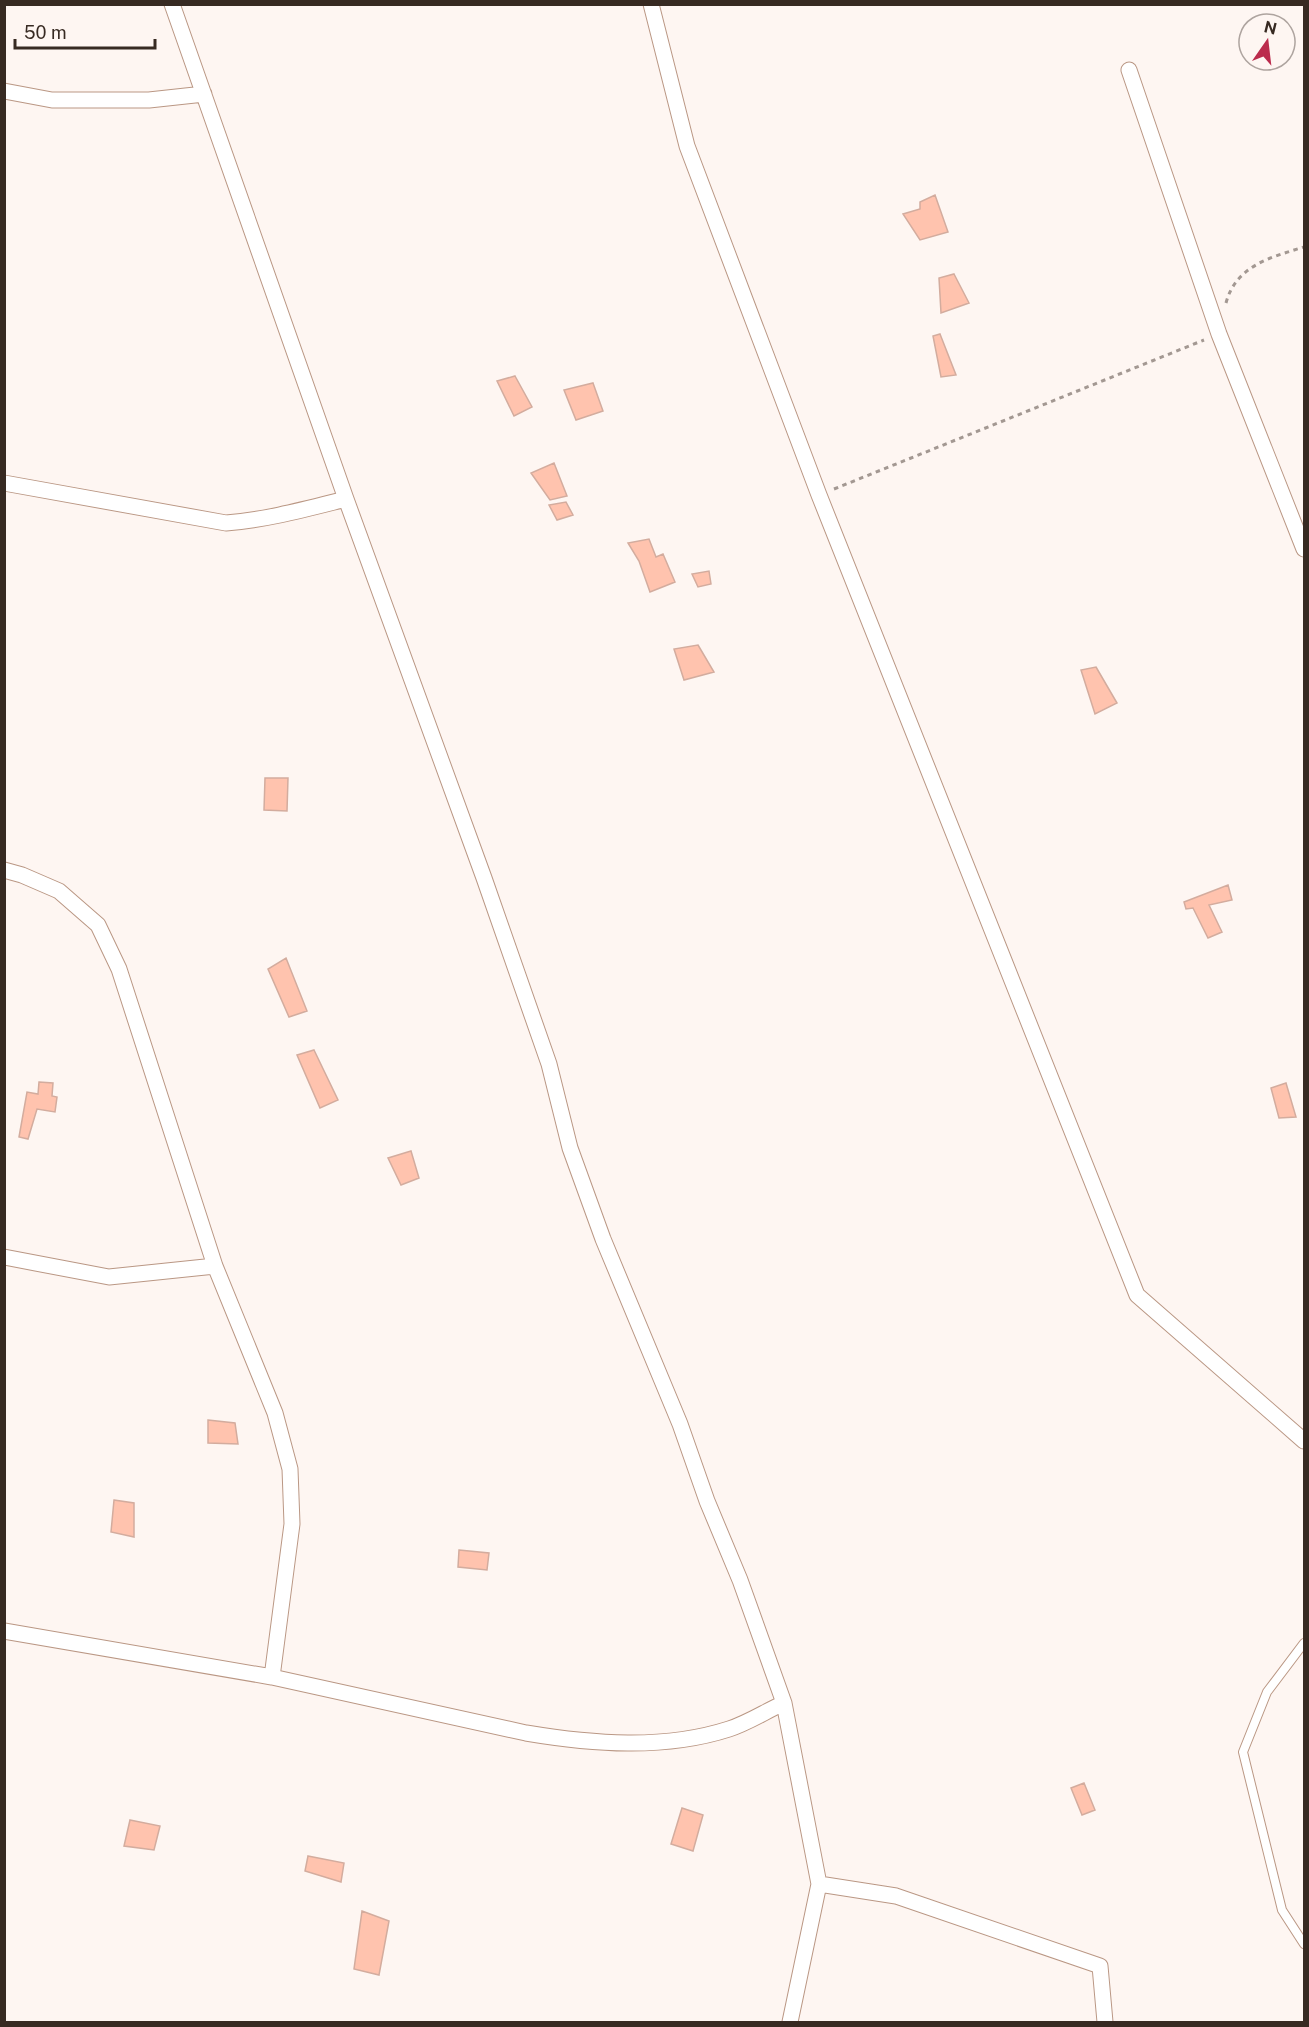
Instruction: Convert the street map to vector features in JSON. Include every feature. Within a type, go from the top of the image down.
[{"type":"street","points":[[172,4],[346,500],[484,878],[549,1064],[574,1158],[603,1239],[680,1424],[707,1502],[740,1580],[784,1703],[819,1884],[790,2022]]},
{"type":"street","points":[[651,4],[687,146],[819,495],[1137,1295],[1305,1441]]},
{"type":"street","points":[[1129,70],[1219,334],[1305,549]]},
{"type":"street","points":[[4,91],[52,100],[149,100],[204,94]]},
{"type":"street","points":[[4,483],[226,523],[274,516],[346,500]]},
{"type":"street","points":[[4,870],[59,891],[98,925],[119,969],[216,1266],[275,1413],[290,1469],[292,1524],[272,1677]]},
{"type":"street","points":[[4,1257],[109,1277],[216,1266]]},
{"type":"street","points":[[4,1630],[272,1677],[526,1733],[566,1739],[613,1743],[691,1737],[730,1729],[784,1703]]},
{"type":"street","points":[[819,1884],[896,1896],[1100,1966],[1105,2022]]},
{"type":"lane","points":[[1305,1643],[1267,1692],[1243,1752],[1282,1910],[1305,1944]]},
{"type":"path","points":[[1225,307],[1235,282],[1249,267],[1267,258],[1305,247]]},
{"type":"path","points":[[819,495],[1219,334]]},
{"type":"building","points":[[935,195],[948,232],[920,240],[903,214],[920,209],[920,202]]},
{"type":"building","points":[[954,274],[969,303],[941,313],[939,278]]},
{"type":"building","points":[[940,334],[956,375],[941,377],[933,336]]},
{"type":"building","points":[[515,376],[532,407],[514,416],[497,381]]},
{"type":"building","points":[[593,383],[603,411],[576,420],[564,390]]},
{"type":"building","points":[[554,463],[567,496],[550,500],[531,473]]},
{"type":"building","points":[[566,502],[573,515],[557,520],[549,505]]},
{"type":"building","points":[[649,539],[656,557],[663,554],[675,582],[650,592],[639,561],[628,543]]},
{"type":"building","points":[[709,571],[711,584],[698,587],[692,574]]},
{"type":"building","points":[[698,645],[714,672],[684,680],[674,649]]},
{"type":"building","points":[[1096,667],[1117,703],[1095,714],[1081,670]]},
{"type":"building","points":[[265,778],[288,778],[287,811],[264,810]]},
{"type":"building","points":[[1228,885],[1232,900],[1209,905],[1222,932],[1208,938],[1193,908],[1186,909],[1184,902]]},
{"type":"building","points":[[286,958],[307,1011],[289,1017],[268,969]]},
{"type":"building","points":[[314,1050],[338,1100],[320,1108],[297,1055]]},
{"type":"building","points":[[39,1082],[53,1083],[52,1096],[57,1097],[55,1112],[37,1109],[28,1139],[19,1137],[27,1092],[38,1094]]},
{"type":"building","points":[[1286,1083],[1296,1117],[1279,1118],[1271,1088]]},
{"type":"building","points":[[411,1151],[419,1178],[401,1185],[388,1158]]},
{"type":"building","points":[[208,1420],[235,1423],[238,1444],[208,1443]]},
{"type":"building","points":[[114,1500],[134,1503],[134,1537],[111,1532]]},
{"type":"building","points":[[459,1550],[489,1553],[487,1570],[458,1567]]},
{"type":"building","points":[[1084,1783],[1095,1810],[1082,1815],[1071,1788]]},
{"type":"building","points":[[682,1808],[703,1815],[693,1851],[671,1844]]},
{"type":"building","points":[[130,1820],[160,1826],[154,1850],[124,1846]]},
{"type":"building","points":[[308,1856],[344,1863],[341,1882],[305,1871]]},
{"type":"building","points":[[362,1911],[389,1921],[379,1975],[354,1969]]}]
